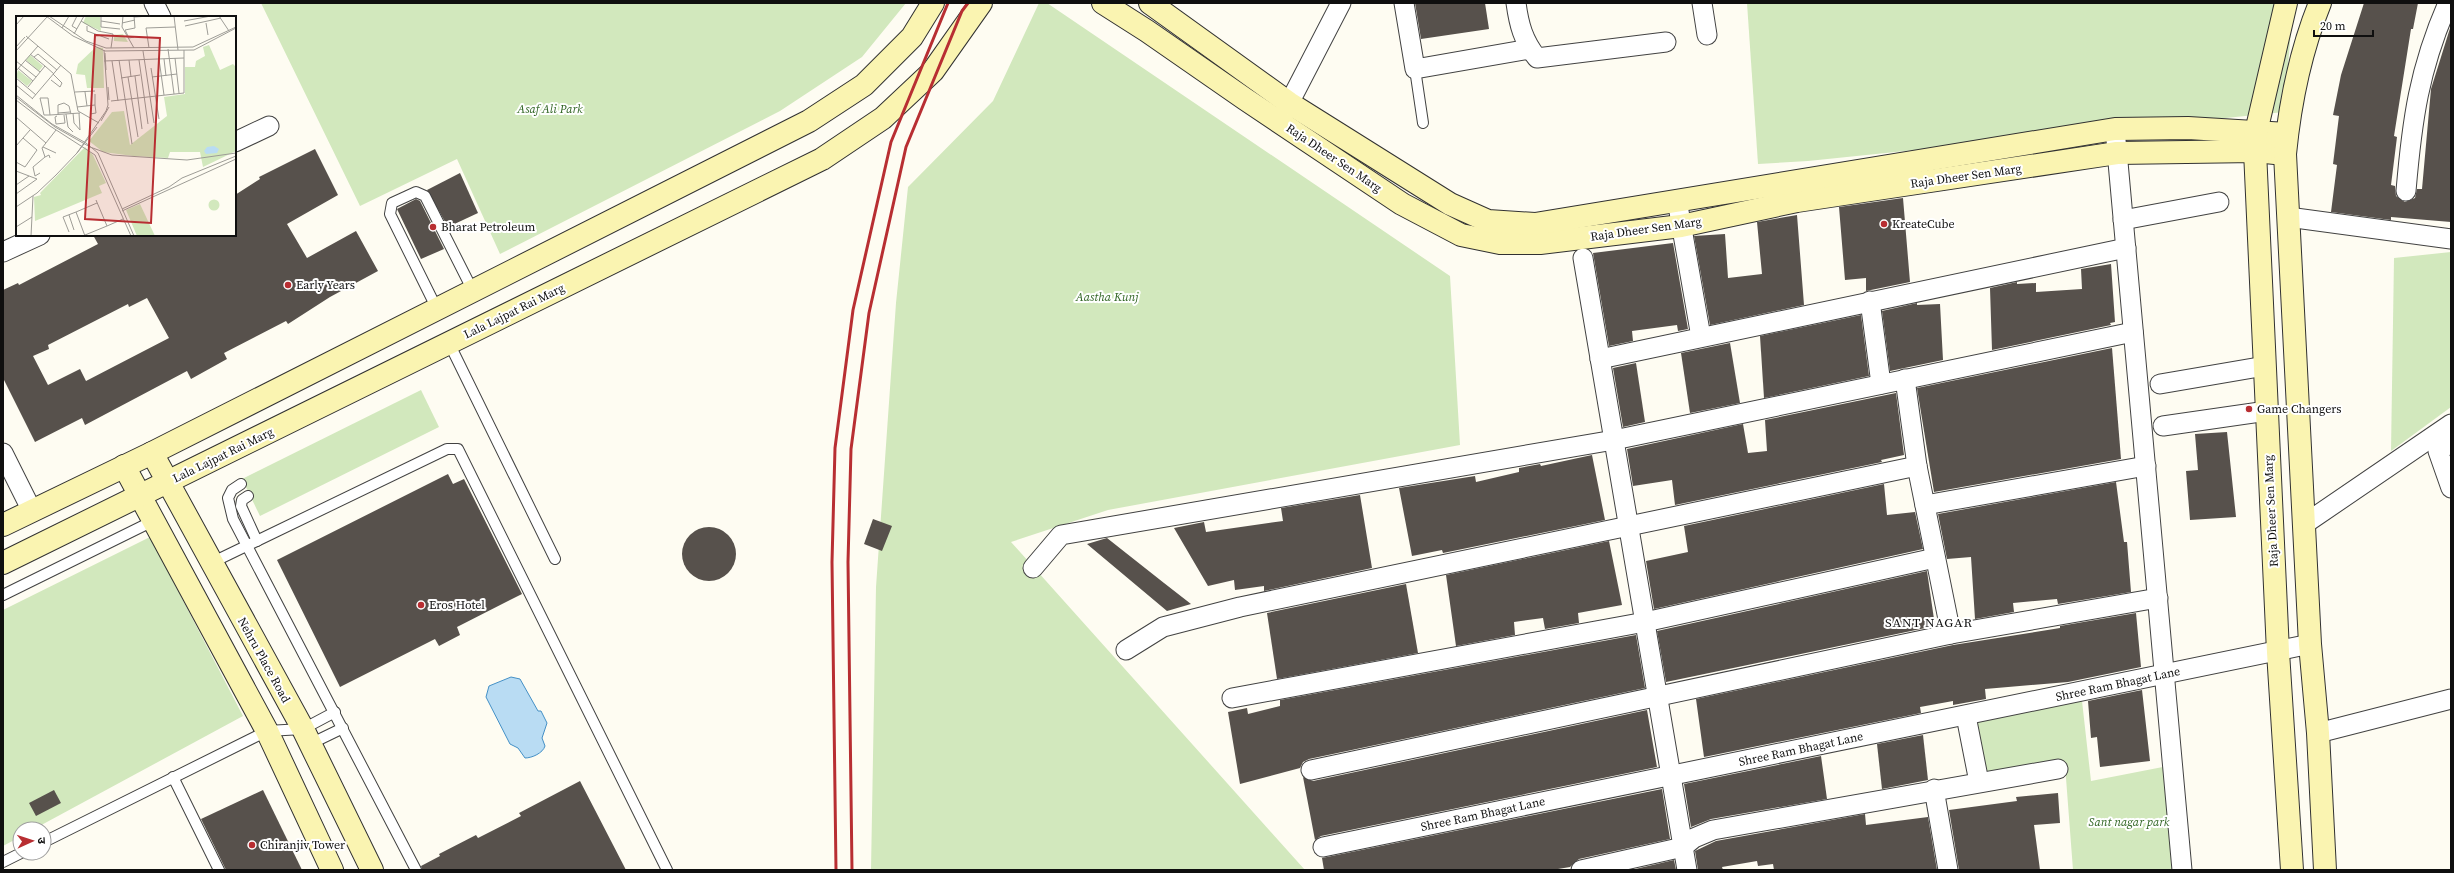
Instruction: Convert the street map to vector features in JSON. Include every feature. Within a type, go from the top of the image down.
[{"type":"street","points":[[154,3],[160,16]]},
{"type":"street","points":[[3,525],[152,453],[809,121],[864,84],[912,37],[933,3]]},
{"type":"street","name":"Lala Lajpat Rai Marg","points":[[3,563],[822,159],[883,118],[933,71],[981,3]]},
{"type":"street","name":"Raja Dheer Sen Marg","points":[[1103,3],[1284,113],[1450,204],[1488,221],[1535,224],[2115,129],[2188,128],[2222,130],[2255,142],[2286,144]]},
{"type":"street","name":"Raja Dheer Sen Marg","points":[[1150,3],[1284,113],[1402,204],[1443,227],[1475,240],[1500,243],[1540,243],[1681,226],[1797,201],[2117,152],[2220,152],[2255,142]]},
{"type":"street","points":[[1404,3],[1415,69],[1530,49]]},
{"type":"street","points":[[1516,3],[1520,27],[1530,49],[1537,58],[1666,42]]},
{"type":"street","points":[[1702,3],[1707,35]]},
{"type":"street","name":"Raja Dheer Sen Marg","points":[[2286,3],[2255,142],[2278,652],[2292,870]]},
{"type":"street","points":[[2320,3],[2307,35],[2286,144],[2288,217],[2306,523],[2310,644],[2318,734],[2325,870]]},
{"type":"street","points":[[2406,191],[2411,128],[2417,93],[2432,40],[2448,3]]},
{"type":"street","points":[[1284,113],[1336,5]]},
{"type":"street","points":[[2222,130],[2263,102]]},
{"type":"street","points":[[236,142],[269,126]]},
{"type":"street","points":[[2115,129],[2182,870]]},
{"type":"street","points":[[2220,152],[2256,177]]},
{"type":"street","points":[[1677,200],[1701,337]]},
{"type":"street","points":[[2123,220],[2219,202]]},
{"type":"street","points":[[2288,217],[2451,239]]},
{"type":"street","points":[[3,252],[38,236]]},
{"type":"street","points":[[1600,359],[2126,248]]},
{"type":"street","points":[[1583,258],[1687,870]]},
{"type":"street","points":[[1870,301],[1881,384]]},
{"type":"street","points":[[1033,568],[1061,536],[1614,440],[2133,332]]},
{"type":"street","points":[[2160,384],[2265,366]]},
{"type":"street","points":[[1905,379],[1925,505],[1951,634]]},
{"type":"street","points":[[2163,426],[2267,411]]},
{"type":"street","points":[[2306,523],[2451,424]]},
{"type":"street","points":[[2451,443],[2438,451],[2451,488]]},
{"type":"street","points":[[3,452],[32,511]]},
{"type":"street","name":"Nehru Place Road","points":[[152,453],[166,483],[306,737],[372,870]]},
{"type":"street","points":[[124,466],[267,731],[332,870]]},
{"type":"street","points":[[1126,650],[1163,627],[1240,607],[1918,466]]},
{"type":"street","points":[[1925,505],[2146,466]]},
{"type":"street","points":[[1232,698],[1645,622],[1935,558]]},
{"type":"street","points":[[1311,770],[1951,634],[2158,598]]},
{"type":"street","name":"Shree Ram Bhagat Lane","points":[[1323,847],[2278,652],[2310,644]]},
{"type":"street","points":[[2318,734],[2451,699]]},
{"type":"street","points":[[1966,716],[1979,782]]},
{"type":"street","points":[[1581,870],[1683,846],[1694,838],[1713,830],[1934,789],[2058,769]]},
{"type":"street","points":[[1934,789],[1948,870]]},
{"type":"lane","points":[[1415,69],[1423,124]]},
{"type":"lane","points":[[437,308],[390,214],[392,203],[416,192],[425,196],[473,291]]},
{"type":"lane","points":[[449,344],[555,559]]},
{"type":"lane","points":[[211,563],[447,449],[458,449],[666,870]]},
{"type":"lane","points":[[241,484],[229,494],[228,504],[247,546],[336,712],[416,870]]},
{"type":"lane","points":[[248,496],[242,500],[240,506],[257,541]]},
{"type":"lane","points":[[3,595],[153,520]]},
{"type":"lane","points":[[306,737],[336,712]]},
{"type":"lane","points":[[52,838],[267,731],[306,737],[343,728]]},
{"type":"lane","points":[[173,777],[219,870]]},
{"type":"lane","points":[[3,862],[12,858]]},
{"type":"green space","name":"Asaf Ali Park","points":[[261,3],[906,3],[862,57],[780,111],[500,254],[457,159],[360,206]]},
{"type":"green space","name":"Aastha Kunj","points":[[1039,3],[1047,3],[1450,276],[1460,445],[1108,510],[1011,542],[1305,870],[871,870],[876,587],[896,303],[908,187],[993,101]]},
{"type":"green space","points":[[1747,3],[2279,3],[2292,19],[2284,112],[1808,161],[1758,164]]},
{"type":"green space","points":[[2451,252],[2451,407],[2391,451],[2394,258]]},
{"type":"green space","points":[[421,390],[439,427],[260,516],[242,479]]},
{"type":"green space","points":[[150,537],[243,716],[49,821],[12,821],[12,841],[3,846],[3,610]]},
{"type":"green space","name":"Sant nagar park","points":[[2081,692],[2091,781],[2173,765],[2182,870],[2073,870],[2065,765],[1978,775],[1966,716]]},
{"type":"water","points":[[511,677],[520,679],[538,711],[541,711],[547,723],[542,738],[545,746],[544,749],[537,755],[531,757],[525,758],[518,748],[510,744],[486,697],[489,686]]},
{"type":"building","points":[[1415,3],[1485,3],[1489,29],[1421,39]]},
{"type":"building","points":[[2364,3],[2418,3],[2413,29],[2411,29],[2394,136],[2397,137],[2391,185],[2395,186],[2396,196],[2405,202],[2415,198],[2417,189],[2422,189],[2431,89],[2451,25],[2451,222],[2391,217],[2391,220],[2331,212],[2337,165],[2333,164],[2339,116],[2333,115],[2341,75]]},
{"type":"building","points":[[315,149],[338,195],[287,224],[307,258],[356,231],[378,271],[330,297],[288,324],[286,321],[224,353],[227,359],[191,379],[187,371],[85,425],[82,418],[35,442],[3,378],[3,290],[18,283],[19,285],[98,244],[94,236],[236,236],[236,194],[260,179],[259,177]],"holes":[[[147,298],[169,338],[86,381],[80,369],[48,385],[33,356],[49,349],[48,345],[128,304],[129,307]]]},
{"type":"building","points":[[460,173],[478,213],[448,227],[427,190]]},
{"type":"building","points":[[1903,198],[1910,282],[1866,291],[1866,278],[1845,280],[1839,207]]},
{"type":"building","points":[[416,199],[420,201],[444,249],[421,259],[397,209]]},
{"type":"building","points":[[1797,215],[1804,305],[1710,325],[1694,236],[1725,234],[1728,278],[1762,274],[1757,222]]},
{"type":"building","points":[[1673,243],[1688,329],[1678,331],[1677,325],[1632,331],[1633,341],[1609,346],[1593,253]]},
{"type":"building","points":[[2111,264],[2115,322],[2110,323],[2111,325],[1992,350],[1990,288],[2017,282],[2017,284],[2036,283],[2036,292],[2082,289],[2081,269]]},
{"type":"building","points":[[1917,303],[1917,305],[1940,304],[1943,360],[1890,371],[1882,311]]},
{"type":"building","points":[[1861,315],[1869,376],[1764,398],[1760,336]]},
{"type":"building","points":[[1730,343],[1740,403],[1690,413],[1681,353]]},
{"type":"building","points":[[2112,348],[2121,459],[1934,492],[1917,388]]},
{"type":"building","points":[[1636,363],[1645,422],[1623,427],[1613,368]]},
{"type":"building","points":[[1896,393],[1904,455],[1881,460],[1882,462],[1675,505],[1672,480],[1633,486],[1627,449],[1743,424],[1748,453],[1767,451],[1765,420]]},
{"type":"building","points":[[2227,432],[2236,517],[2190,520],[2186,471],[2198,470],[2195,434]]},
{"type":"building","points":[[1592,455],[1605,520],[1443,553],[1442,550],[1412,556],[1399,488],[1475,476],[1476,482],[1519,472],[1519,468],[1540,464],[1541,466]]},
{"type":"building","points":[[448,474],[453,484],[464,479],[522,594],[457,627],[460,635],[439,646],[435,639],[340,687],[277,560]]},
{"type":"building","points":[[2116,482],[2124,542],[2127,542],[2131,592],[2058,604],[2057,599],[2013,603],[2014,612],[1975,619],[1971,557],[1947,559],[1938,514]]},
{"type":"building","points":[[1884,484],[1887,515],[1915,512],[1923,549],[1654,609],[1646,561],[1688,552],[1684,526]]},
{"type":"building","points":[[1360,495],[1372,568],[1264,591],[1264,586],[1235,590],[1234,580],[1208,586],[1174,528],[1204,522],[1206,532],[1283,521],[1281,508]]},
{"type":"building","points":[[873,519],[892,526],[882,551],[864,544]]},
{"type":"building","points":[[704,527],[714,527],[724,531],[732,539],[736,549],[736,559],[732,569],[724,577],[714,581],[704,581],[694,577],[686,569],[682,559],[682,549],[686,539],[694,531]]},
{"type":"building","points":[[1107,538],[1191,604],[1167,611],[1087,544]]},
{"type":"building","points":[[1609,541],[1622,605],[1578,613],[1579,623],[1545,629],[1543,618],[1514,622],[1515,635],[1456,646],[1446,575]]},
{"type":"building","points":[[1927,571],[1935,626],[1666,682],[1657,631]]},
{"type":"building","points":[[1406,584],[1418,653],[1277,679],[1267,613]]},
{"type":"building","points":[[2136,613],[2141,667],[2068,682],[1985,689],[1986,699],[1953,705],[1953,701],[1920,707],[1921,713],[1704,757],[1696,699],[1953,645],[2060,628],[2060,626]]},
{"type":"building","points":[[1636,635],[1645,688],[1309,759],[1303,762],[1300,768],[1240,784],[1228,712],[1247,708],[1248,714],[1280,706],[1280,700]]},
{"type":"building","points":[[2142,690],[2150,761],[2100,767],[2097,737],[2091,738],[2088,701]]},
{"type":"building","points":[[1647,710],[1657,767],[1321,836],[1315,840],[1303,777],[1313,781]]},
{"type":"building","points":[[1923,735],[1928,780],[1882,789],[1877,744]]},
{"type":"building","points":[[1821,756],[1827,799],[1711,819],[1691,827],[1684,784]]},
{"type":"building","points":[[580,781],[626,870],[422,870],[421,866],[440,856],[439,854],[476,835],[478,838],[521,816],[519,813]]},
{"type":"building","points":[[1662,789],[1670,839],[1579,859],[1570,867],[1552,870],[1324,870],[1322,858]]},
{"type":"building","points":[[54,790],[61,803],[36,816],[29,803]]},
{"type":"building","name":"Chiranjiv Tower","points":[[263,790],[302,870],[226,870],[201,819]]},
{"type":"building","points":[[2058,793],[2060,823],[2034,825],[2040,870],[1959,870],[1949,810],[2017,801],[2016,797]]},
{"type":"building","points":[[1865,814],[1866,825],[1928,817],[1937,870],[1774,870],[1773,864],[1758,866],[1757,861],[1722,867],[1723,870],[1698,870],[1695,851],[1716,841]]},
{"type":"building","points":[[1674,860],[1676,870],[1631,870]]},
{"type":"railway","points":[[836,870],[832,562],[835,448],[853,310],[891,142],[948,3]]},
{"type":"railway","points":[[852,870],[848,562],[851,449],[869,313],[906,147],[962,11],[968,3]]},
{"type":"place","name":"KreateCube","points":[[1884,224]]},
{"type":"place","name":"Bharat Petroleum","points":[[433,227]]},
{"type":"place","name":"Early Years","points":[[288,285]]},
{"type":"place","name":"Game Changers","points":[[2249,409]]},
{"type":"place","name":"Eros Hotel","points":[[421,605]]},
{"type":"place","name":"Chiranjiv Tower","points":[[252,845]]},
{"type":"district","name":"SANT NAGAR","points":[[1929,622]]}]
